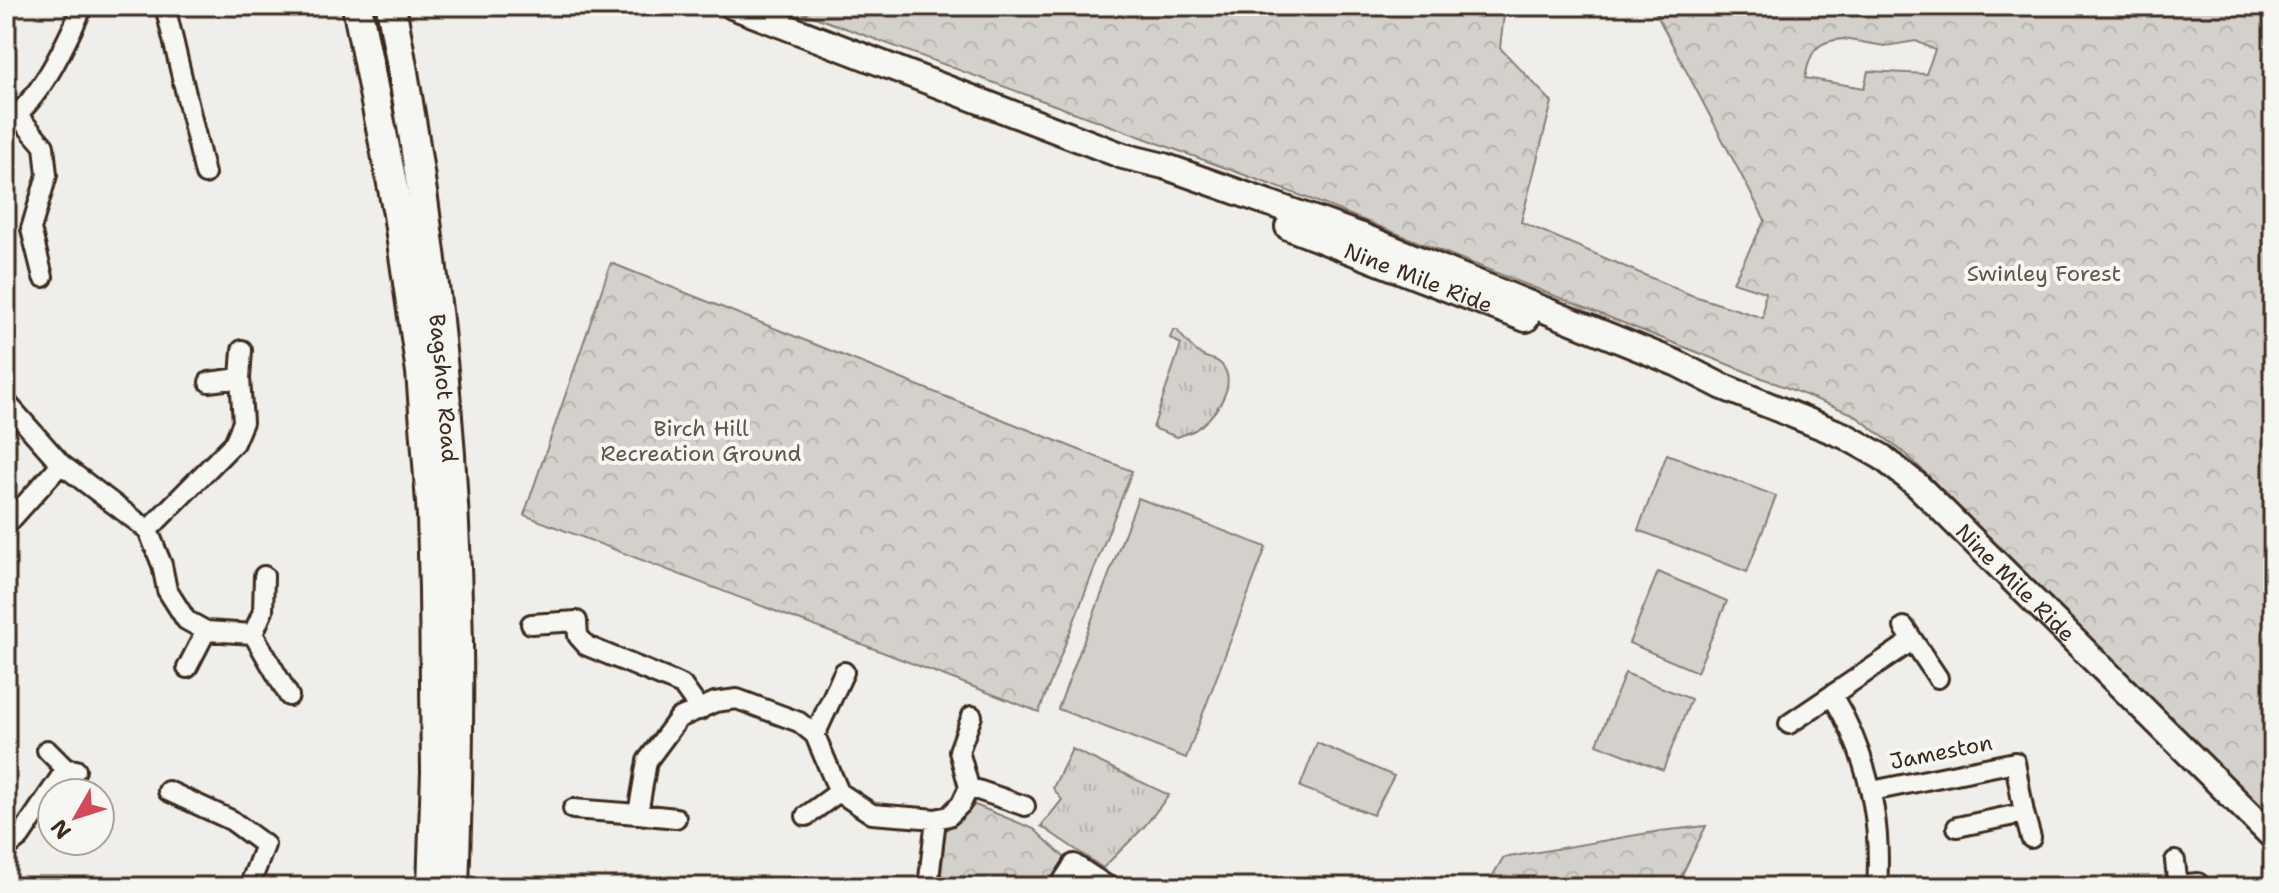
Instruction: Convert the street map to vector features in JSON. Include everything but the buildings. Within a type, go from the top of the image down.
[{"type":"highway","name":"Bagshot Road","points":[[357,6],[398,214],[421,372],[447,773]]},
{"type":"highway","points":[[373,6],[398,170],[398,214]]},
{"type":"highway","name":"Bagshot Road","points":[[391,6],[427,224],[445,392],[458,641],[447,773]]},
{"type":"highway","points":[[432,887],[447,773]]},
{"type":"highway","points":[[447,773],[454,887]]},
{"type":"main road","name":"Nine Mile Ride","points":[[732,6],[1123,156],[1160,179],[1671,375],[1721,386],[1870,449],[1917,485],[2273,837]]},
{"type":"street","points":[[43,277],[31,229],[47,175],[44,146],[12,120],[57,64],[83,6]]},
{"type":"street","points":[[163,6],[205,174]]},
{"type":"street","points":[[148,530],[234,443],[243,422],[242,350]]},
{"type":"street","points":[[209,382],[240,378]]},
{"type":"street","points":[[6,402],[61,464],[148,530],[162,565],[167,590],[186,620],[206,631],[253,634]]},
{"type":"street","points":[[6,522],[61,464]]},
{"type":"street","points":[[253,634],[263,611],[264,576]]},
{"type":"street","points":[[531,624],[577,621],[578,636],[587,646],[682,685],[700,710]]},
{"type":"street","points":[[187,668],[206,631]]},
{"type":"street","points":[[253,634],[289,696]]},
{"type":"street","points":[[1789,724],[1832,695],[1908,634],[1938,678]]},
{"type":"street","points":[[815,735],[844,672]]},
{"type":"street","name":"Jameston","points":[[1832,695],[1846,718],[1872,791],[1879,836],[1877,887]]},
{"type":"street","points":[[638,814],[647,761],[679,718],[715,702],[737,699],[799,722],[815,735],[839,792],[872,814],[936,819],[949,816],[961,804],[969,787],[959,751],[972,716]]},
{"type":"street","points":[[6,848],[20,837],[71,769],[47,750]]},
{"type":"street","name":"Jameston","points":[[1872,791],[2015,762],[2031,838]]},
{"type":"street","points":[[969,787],[1025,806]]},
{"type":"street","points":[[168,791],[231,820],[265,845],[249,887]]},
{"type":"street","points":[[806,816],[839,792]]},
{"type":"street","points":[[573,809],[676,818]]},
{"type":"street","points":[[1957,827],[2024,813]]},
{"type":"street","points":[[928,887],[936,819]]},
{"type":"street","points":[[2175,861],[2178,886],[2198,883]]},
{"type":"street","points":[[1059,887],[1074,864],[1109,887]]},
{"type":"green space","name":"Swinley Forest","points":[[785,6],[1505,6],[1500,48],[1552,102],[1521,222],[1691,295],[1763,318],[1765,292],[1733,282],[1765,220],[1652,6],[2273,6],[2273,820],[1907,455],[1853,414],[1310,199]],"holes":[[[1843,39],[1885,46],[1916,41],[1935,50],[1926,74],[1868,71],[1864,88],[1805,78],[1812,55],[1826,42]]]},
{"type":"green space","name":"Birch Hill Recreation Ground","points":[[611,263],[1132,471],[1039,712],[524,515]]},
{"type":"green space","points":[[1173,330],[1177,330],[1199,354],[1220,363],[1227,376],[1225,394],[1209,419],[1195,430],[1177,437],[1153,428],[1181,344],[1170,338]]},
{"type":"green space","points":[[1667,454],[1776,496],[1747,572],[1638,530]]},
{"type":"green space","points":[[1138,498],[1266,547],[1186,758],[1058,709]]},
{"type":"green space","points":[[1658,572],[1727,601],[1697,672],[1629,643]]},
{"type":"green space","points":[[1625,673],[1691,699],[1663,770],[1597,744]]},
{"type":"green space","points":[[1317,743],[1394,776],[1373,815],[1300,787]]},
{"type":"green space","points":[[1072,749],[1169,795],[1143,828],[1103,868],[1041,826],[1062,800],[1053,788]]},
{"type":"green space","points":[[975,805],[1034,829],[1066,859],[1048,887],[940,887],[945,831]]},
{"type":"green space","points":[[1706,826],[1676,887],[1486,887],[1503,858]]}]
